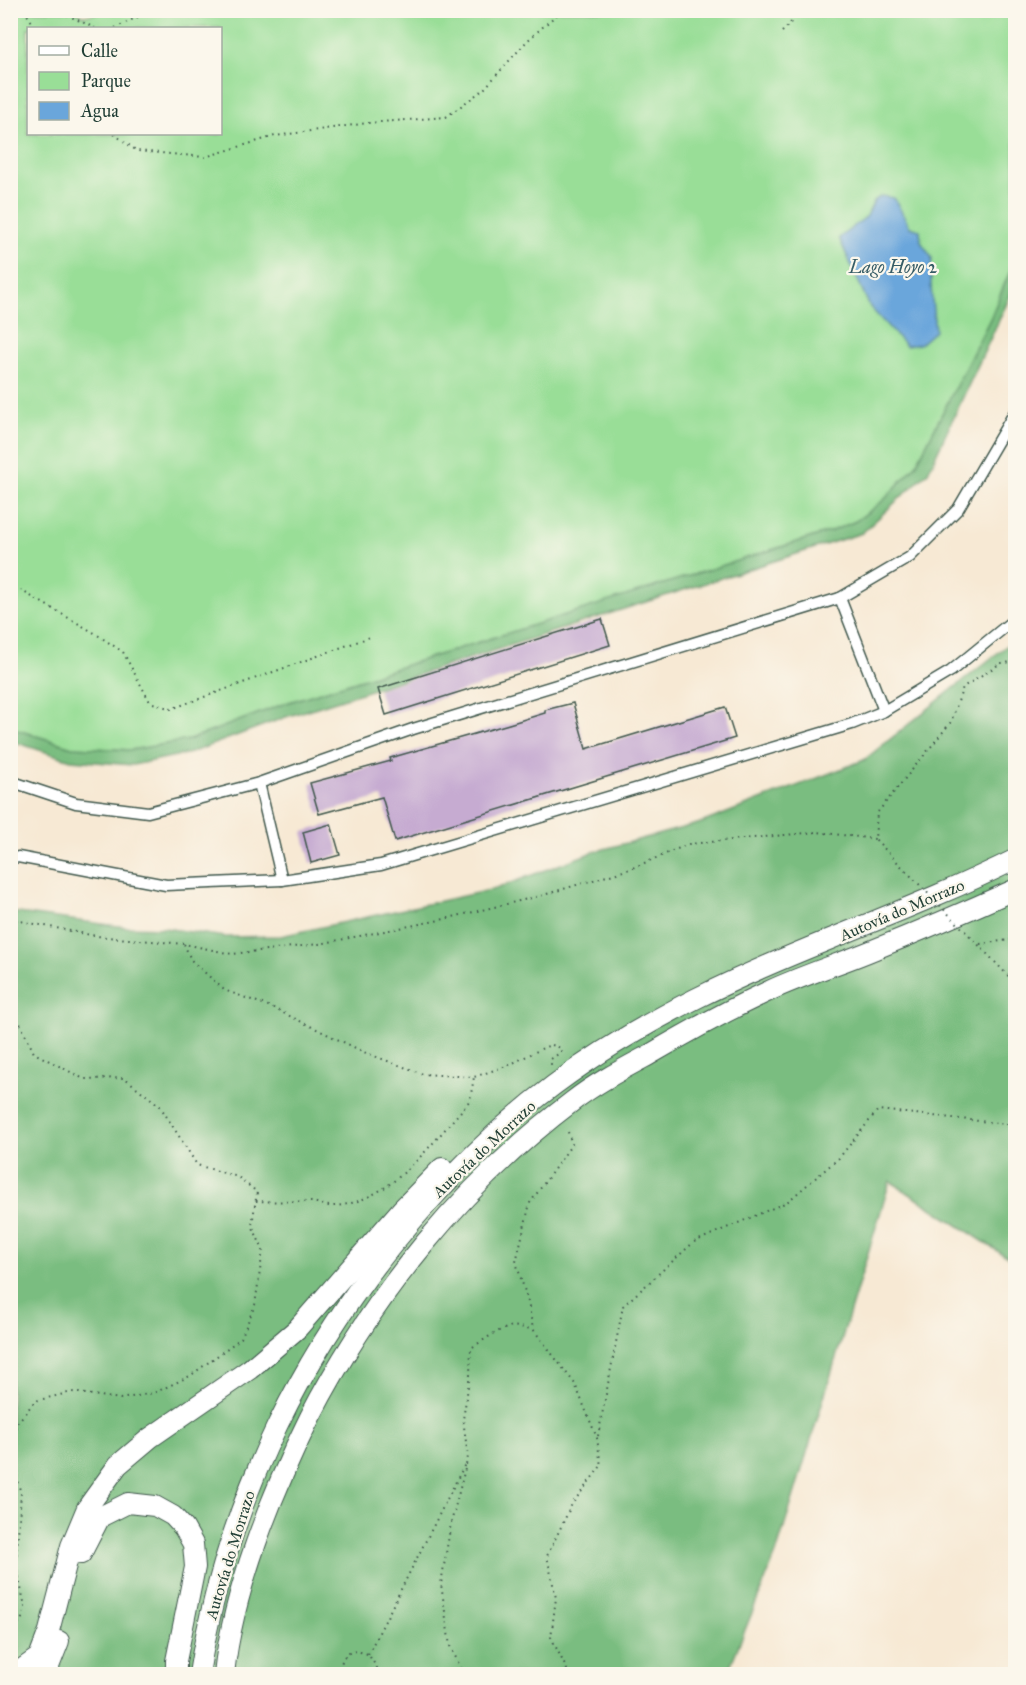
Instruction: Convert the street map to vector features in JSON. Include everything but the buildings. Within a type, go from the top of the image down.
[{"type":"highway","name":"Autovía do Morrazo","points":[[199,1674],[217,1587],[230,1546],[254,1476],[272,1434],[297,1386],[338,1317],[401,1232],[458,1170],[551,1077],[696,999],[756,971],[1016,860]]},
{"type":"highway","name":"Autovía do Morrazo","points":[[224,1674],[231,1629],[265,1518],[291,1456],[330,1379],[374,1308],[429,1238],[475,1188],[521,1143],[575,1100],[713,1018],[773,989],[926,929],[1016,889]]},
{"type":"highway","points":[[16,1670],[39,1657],[49,1631],[71,1546],[87,1508],[118,1465],[150,1438],[250,1369],[297,1329],[400,1210],[449,1161],[481,1131],[551,1077]]},
{"type":"highway","points":[[46,1674],[64,1628],[82,1549],[100,1517],[128,1503],[155,1506],[173,1515],[193,1544],[195,1568],[180,1640],[176,1674]]},
{"type":"street","points":[[10,782],[76,803],[148,812],[259,783],[413,729],[840,598],[910,557],[958,509],[1016,410]]},
{"type":"street","points":[[840,598],[884,711]]},
{"type":"street","points":[[13,857],[166,885],[282,880],[381,865],[852,724],[884,711],[951,671],[1016,618]]},
{"type":"street","points":[[259,783],[282,880]]},
{"type":"path","points":[[24,10],[35,27]]},
{"type":"path","points":[[56,10],[93,27]]},
{"type":"path","points":[[117,27],[152,10]]},
{"type":"path","points":[[115,135],[137,151],[205,157],[275,136],[368,123],[446,117],[484,89],[527,41],[562,10]]},
{"type":"path","points":[[782,32],[794,19],[794,10]]},
{"type":"path","points":[[10,584],[123,652],[150,702],[171,709],[370,637]]},
{"type":"path","points":[[875,839],[877,813],[951,722],[963,687],[1002,663],[1016,662]]},
{"type":"path","points":[[10,919],[96,936],[184,944],[232,954],[330,942],[440,920],[540,896],[630,869],[689,844],[817,832],[875,839],[1016,984]]},
{"type":"path","points":[[979,945],[1016,939]]},
{"type":"path","points":[[184,944],[190,960],[224,990],[271,1007],[366,1053],[423,1074],[474,1077],[509,1065],[552,1045],[559,1046],[561,1052],[551,1059],[551,1077]]},
{"type":"path","points":[[10,1002],[34,1053],[84,1079],[125,1078],[160,1106],[197,1165],[238,1178],[256,1192],[252,1225],[263,1250],[255,1305],[241,1338],[190,1376],[154,1393],[120,1399],[72,1392],[35,1401],[17,1423],[10,1449]]},
{"type":"path","points":[[255,1201],[314,1202],[332,1207],[353,1203],[385,1188],[470,1100],[474,1077]]},
{"type":"path","points":[[597,1438],[623,1306],[694,1242],[787,1202],[839,1158],[878,1110],[1016,1125]]},
{"type":"path","points":[[568,1132],[572,1144],[530,1203],[516,1262],[528,1302],[532,1329],[575,1384],[597,1438],[601,1466],[572,1504],[547,1556],[556,1598],[551,1637],[569,1674]]},
{"type":"path","points":[[464,1674],[450,1646],[441,1584],[451,1523],[468,1456],[463,1419],[470,1375],[471,1348],[496,1332],[512,1326],[532,1329]]},
{"type":"path","points":[[368,1654],[468,1456]]},
{"type":"path","points":[[10,1459],[21,1493],[16,1564],[25,1607],[21,1622],[10,1625]]},
{"type":"path","points":[[341,1674],[340,1665],[346,1654],[356,1651],[368,1654],[381,1674]]},
{"type":"green space","points":[[113,10],[1015,11],[1015,259],[991,317],[916,465],[884,500],[856,521],[832,531],[286,703],[189,740],[131,750],[72,747],[11,728],[11,11],[75,11],[84,16]]},
{"type":"green space","points":[[1015,259],[1015,286],[928,472],[862,533],[286,717],[190,753],[133,765],[71,760],[11,741],[11,728],[72,747],[131,750],[189,740],[286,703],[832,531],[856,521],[884,500],[916,465],[991,317]]},
{"type":"green space","points":[[1015,639],[1015,1262],[890,1181],[776,1554],[727,1674],[11,1674],[11,912],[125,927],[164,928],[225,937],[281,936],[495,889],[593,852],[701,823],[864,760]]},
{"type":"water","name":"Lago Hoyo 2","points":[[881,196],[894,198],[910,227],[920,230],[921,242],[932,258],[931,285],[935,331],[920,344],[906,346],[870,307],[839,238],[867,216],[874,201]]}]
